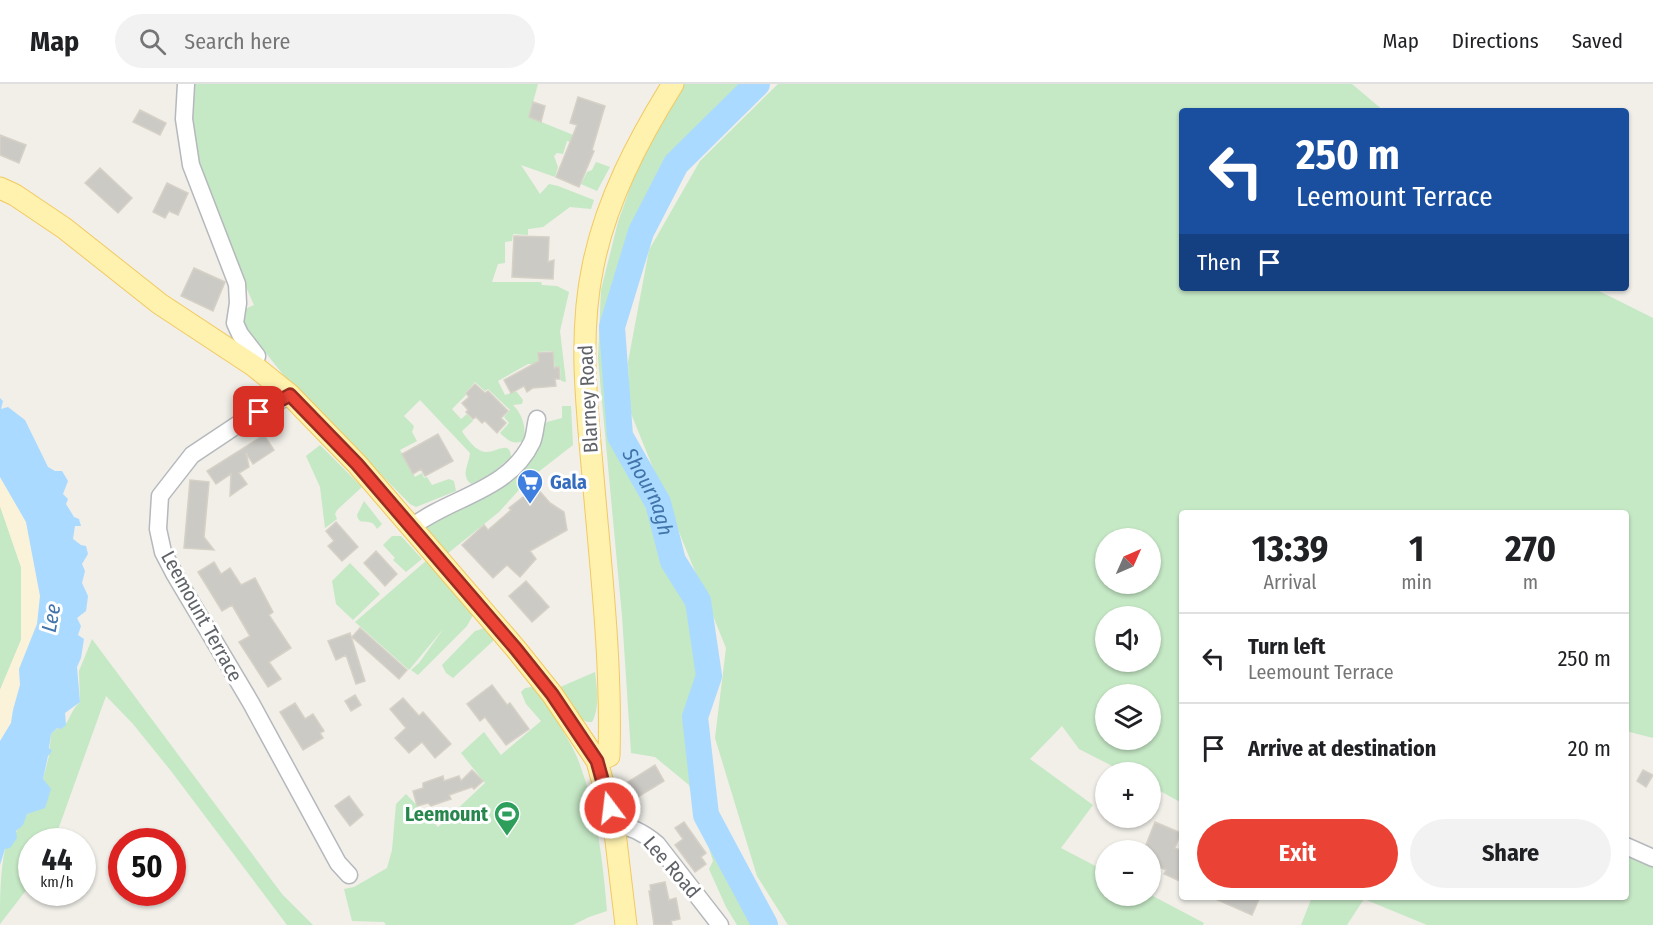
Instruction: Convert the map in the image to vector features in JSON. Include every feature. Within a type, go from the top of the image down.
[{"type":"main road","name":"Blarney Road","points":[[597,761],[609,756],[610,717],[608,663],[585,378],[585,325],[593,267],[604,224],[635,151],[673,84]]},
{"type":"main road","points":[[0,188],[15,195],[64,228],[160,304],[254,366],[290,395],[357,464],[412,527],[547,688],[578,730],[597,761],[614,824],[626,925]]},
{"type":"street","points":[[186,84],[184,119],[191,165],[237,284],[238,303],[235,323],[240,334],[258,356],[254,366]]},
{"type":"street","name":"Leemount Terrace","points":[[290,395],[240,423],[192,455],[160,496],[158,529],[163,552],[175,575],[282,759],[338,863],[349,875]]},
{"type":"street","points":[[412,527],[426,516],[490,486],[507,474],[532,441],[537,419]]},
{"type":"street","name":"Lee Road","points":[[614,824],[625,825],[645,834],[657,844],[720,925]]},
{"type":"street","points":[[1629,847],[1653,858]]},
{"type":"green space","points":[[195,84],[538,84],[529,117],[593,143],[591,149],[567,141],[563,154],[557,153],[554,156],[558,167],[555,177],[521,165],[540,194],[549,184],[594,200],[591,209],[570,207],[543,227],[528,229],[528,235],[513,234],[512,241],[505,242],[505,263],[498,264],[492,282],[541,282],[542,285],[557,286],[569,292],[560,331],[566,382],[561,381],[560,367],[555,367],[553,351],[538,352],[538,364],[528,364],[498,381],[505,395],[516,391],[523,400],[522,404],[513,405],[521,417],[525,431],[524,441],[520,442],[510,441],[500,433],[509,423],[504,417],[510,410],[488,389],[485,391],[475,382],[465,393],[466,395],[452,409],[461,419],[467,414],[473,421],[462,431],[467,439],[475,447],[485,452],[505,448],[510,452],[511,457],[490,475],[471,484],[468,481],[466,473],[470,453],[420,400],[404,416],[414,426],[412,432],[417,441],[400,450],[415,477],[422,473],[432,485],[449,479],[454,481],[456,491],[416,507],[410,504],[285,377],[246,328],[243,321],[243,310],[254,305],[195,155],[193,116]]},
{"type":"green space","points":[[684,84],[750,84],[678,157],[656,183],[609,322],[616,434],[640,487],[672,575],[691,604],[705,675],[693,716],[695,767],[704,815],[756,925],[737,925],[726,907],[709,869],[713,861],[689,785],[655,757],[631,753],[622,616],[598,359],[601,290],[618,222],[640,160]]},
{"type":"green space","points":[[778,84],[1352,84],[1380,108],[1179,108],[1179,291],[1599,291],[1653,318],[1653,738],[1629,732],[1629,510],[1179,510],[1179,801],[1161,791],[1161,762],[1104,762],[1079,749],[1062,726],[1030,759],[1093,805],[1061,848],[1095,866],[1095,906],[1161,906],[1161,900],[1204,923],[1203,925],[788,925],[757,876],[715,738],[726,648],[630,411],[628,362],[649,250],[700,161]]},
{"type":"green space","points":[[596,162],[610,167],[597,191],[581,184],[587,172],[592,170]]},
{"type":"green space","points":[[562,406],[571,406],[573,445],[528,480],[499,512],[447,554],[428,532],[427,524],[485,494],[547,422],[562,418]]},
{"type":"green space","points":[[320,445],[362,487],[337,510],[335,514],[337,519],[325,528],[320,487],[306,456]]},
{"type":"green space","points":[[364,501],[382,524],[377,529],[372,523],[361,521],[358,518],[357,515]]},
{"type":"green space","points":[[0,506],[21,567],[21,640],[0,690]]},
{"type":"green space","points":[[392,536],[401,536],[422,559],[406,572],[393,560],[395,558],[383,545]]},
{"type":"green space","points":[[427,560],[473,615],[467,626],[418,675],[411,670],[419,663],[444,628],[409,670],[355,622]]},
{"type":"green space","points":[[350,563],[380,594],[353,620],[336,604],[332,581]]},
{"type":"green space","points":[[484,628],[493,641],[453,678],[446,673],[442,665],[475,631]]},
{"type":"green space","points":[[92,639],[282,894],[313,925],[287,925],[171,771],[133,724],[106,696],[59,828],[18,828],[27,814],[36,810],[47,786],[43,779],[49,756],[51,734],[57,728],[61,729],[64,726],[80,702],[79,671]]},
{"type":"green space","points":[[595,672],[597,697],[595,716],[592,722],[586,722],[576,715],[558,688]]},
{"type":"green space","points":[[531,687],[547,703],[572,746],[586,782],[598,837],[607,911],[573,925],[386,925],[384,922],[352,921],[344,889],[354,887],[387,868],[392,850],[396,804],[406,794],[438,827],[485,783],[461,753],[484,732],[501,755],[541,721],[526,704],[521,692]]},
{"type":"green space","points":[[18,829],[18,901],[0,924],[1,877],[5,850]]},
{"type":"green space","points":[[1629,846],[1653,856],[1653,925],[1427,925],[1366,900],[1629,900]]},
{"type":"green space","points":[[1311,900],[1363,900],[1347,925],[1301,925]]},
{"type":"sand","points":[[0,477],[26,522],[40,596],[37,624],[19,669],[20,685],[11,723],[0,741],[0,690],[21,640],[21,567],[0,506]]},
{"type":"water","name":"Lee","points":[[0,398],[3,401],[1,409],[8,407],[25,420],[48,467],[55,471],[62,471],[68,481],[63,494],[68,499],[66,504],[74,517],[79,519],[81,526],[75,526],[73,539],[86,546],[88,554],[82,564],[85,571],[82,583],[88,596],[86,611],[77,618],[81,626],[78,635],[84,639],[77,667],[80,702],[65,713],[66,725],[61,729],[57,728],[51,734],[49,748],[52,751],[48,756],[43,779],[51,789],[45,808],[27,814],[23,825],[16,831],[17,838],[10,848],[5,849],[0,865],[0,741],[11,723],[20,685],[19,669],[37,624],[40,596],[26,522],[0,477]]},
{"type":"building","points":[[578,97],[605,106],[592,150],[594,151],[579,187],[556,177],[577,125],[570,123]]},
{"type":"building","points":[[533,102],[545,106],[541,122],[529,117]]},
{"type":"building","points":[[140,110],[166,123],[160,135],[133,122]]},
{"type":"building","points":[[0,135],[26,145],[19,163],[0,155]]},
{"type":"building","points":[[100,168],[132,198],[118,213],[85,183]]},
{"type":"building","points":[[167,183],[188,193],[178,215],[169,211],[165,218],[153,212]]},
{"type":"building","points":[[514,236],[549,237],[548,262],[554,260],[553,279],[512,277]]},
{"type":"building","points":[[194,268],[225,282],[213,311],[181,296]]},
{"type":"building","points":[[553,352],[554,368],[559,367],[560,379],[555,379],[556,386],[533,388],[527,392],[524,386],[511,393],[504,380],[539,361],[538,353]]},
{"type":"building","points":[[475,384],[485,393],[488,391],[508,411],[501,418],[506,423],[497,433],[485,421],[482,423],[476,417],[473,419],[466,412],[468,410],[462,403],[469,397],[466,393]]},
{"type":"building","points":[[438,434],[453,461],[425,476],[421,469],[413,474],[402,454]]},
{"type":"building","points":[[264,435],[274,450],[253,464],[246,453],[249,467],[239,473],[247,484],[230,496],[231,474],[216,484],[207,471]]},
{"type":"building","points":[[190,480],[209,482],[204,537],[214,550],[184,548]]},
{"type":"building","points":[[536,487],[550,503],[564,512],[567,530],[530,551],[536,559],[520,577],[507,565],[493,578],[462,545],[484,525],[488,530],[511,510],[509,508]]},
{"type":"building","points":[[336,522],[358,547],[342,561],[328,546],[334,541],[326,531]]},
{"type":"building","points":[[376,551],[397,574],[385,586],[364,563]]},
{"type":"building","points":[[214,562],[221,574],[230,568],[241,585],[255,578],[273,612],[269,615],[291,648],[269,662],[281,679],[268,687],[239,642],[250,636],[232,605],[222,611],[198,572]]},
{"type":"building","points":[[526,581],[549,607],[532,622],[509,596]]},
{"type":"building","points":[[360,628],[407,670],[399,679],[352,637]]},
{"type":"building","points":[[350,633],[365,681],[356,684],[346,655],[336,660],[328,641]]},
{"type":"building","points":[[492,685],[507,705],[510,703],[529,729],[506,745],[485,717],[480,721],[467,704]]},
{"type":"building","points":[[355,695],[361,705],[351,711],[345,701]]},
{"type":"building","points":[[403,698],[419,716],[423,712],[451,744],[435,758],[422,742],[409,753],[395,738],[406,728],[390,709]]},
{"type":"building","points":[[295,703],[305,719],[313,714],[324,731],[320,733],[323,738],[303,750],[280,712]]},
{"type":"building","points":[[655,765],[664,781],[638,797],[628,782]]},
{"type":"building","points":[[472,770],[483,781],[474,789],[472,787],[449,795],[451,799],[431,806],[428,803],[417,806],[413,791],[423,788],[423,783],[443,776],[444,781],[459,776],[461,781]]},
{"type":"building","points":[[1643,770],[1653,775],[1646,787],[1637,781]]},
{"type":"building","points":[[349,796],[363,815],[350,826],[335,806]]},
{"type":"building","points":[[684,822],[706,853],[701,857],[706,864],[695,872],[675,845],[683,839],[675,828]]},
{"type":"building","points":[[1161,825],[1179,832],[1175,848],[1179,850],[1179,881],[1164,874],[1166,870],[1161,868],[1161,840],[1148,840],[1153,828],[1161,828]]},
{"type":"building","points":[[665,882],[669,900],[676,898],[680,919],[671,921],[672,925],[654,925],[650,885]]},
{"type":"building","points":[[1218,900],[1259,900],[1252,915]]},
{"type":"waterway","name":"Shournagh","points":[[757,84],[676,164],[641,232],[612,327],[620,436],[658,503],[673,561],[698,601],[709,676],[695,717],[706,815],[765,925]]},
{"type":"place","name":"Gala","points":[[530,505]]},
{"type":"place","name":"Leemount","points":[[507,837]]},
{"type":"route","points":[[259,412],[290,395],[357,464],[552,694],[597,761],[610,808]]}]
